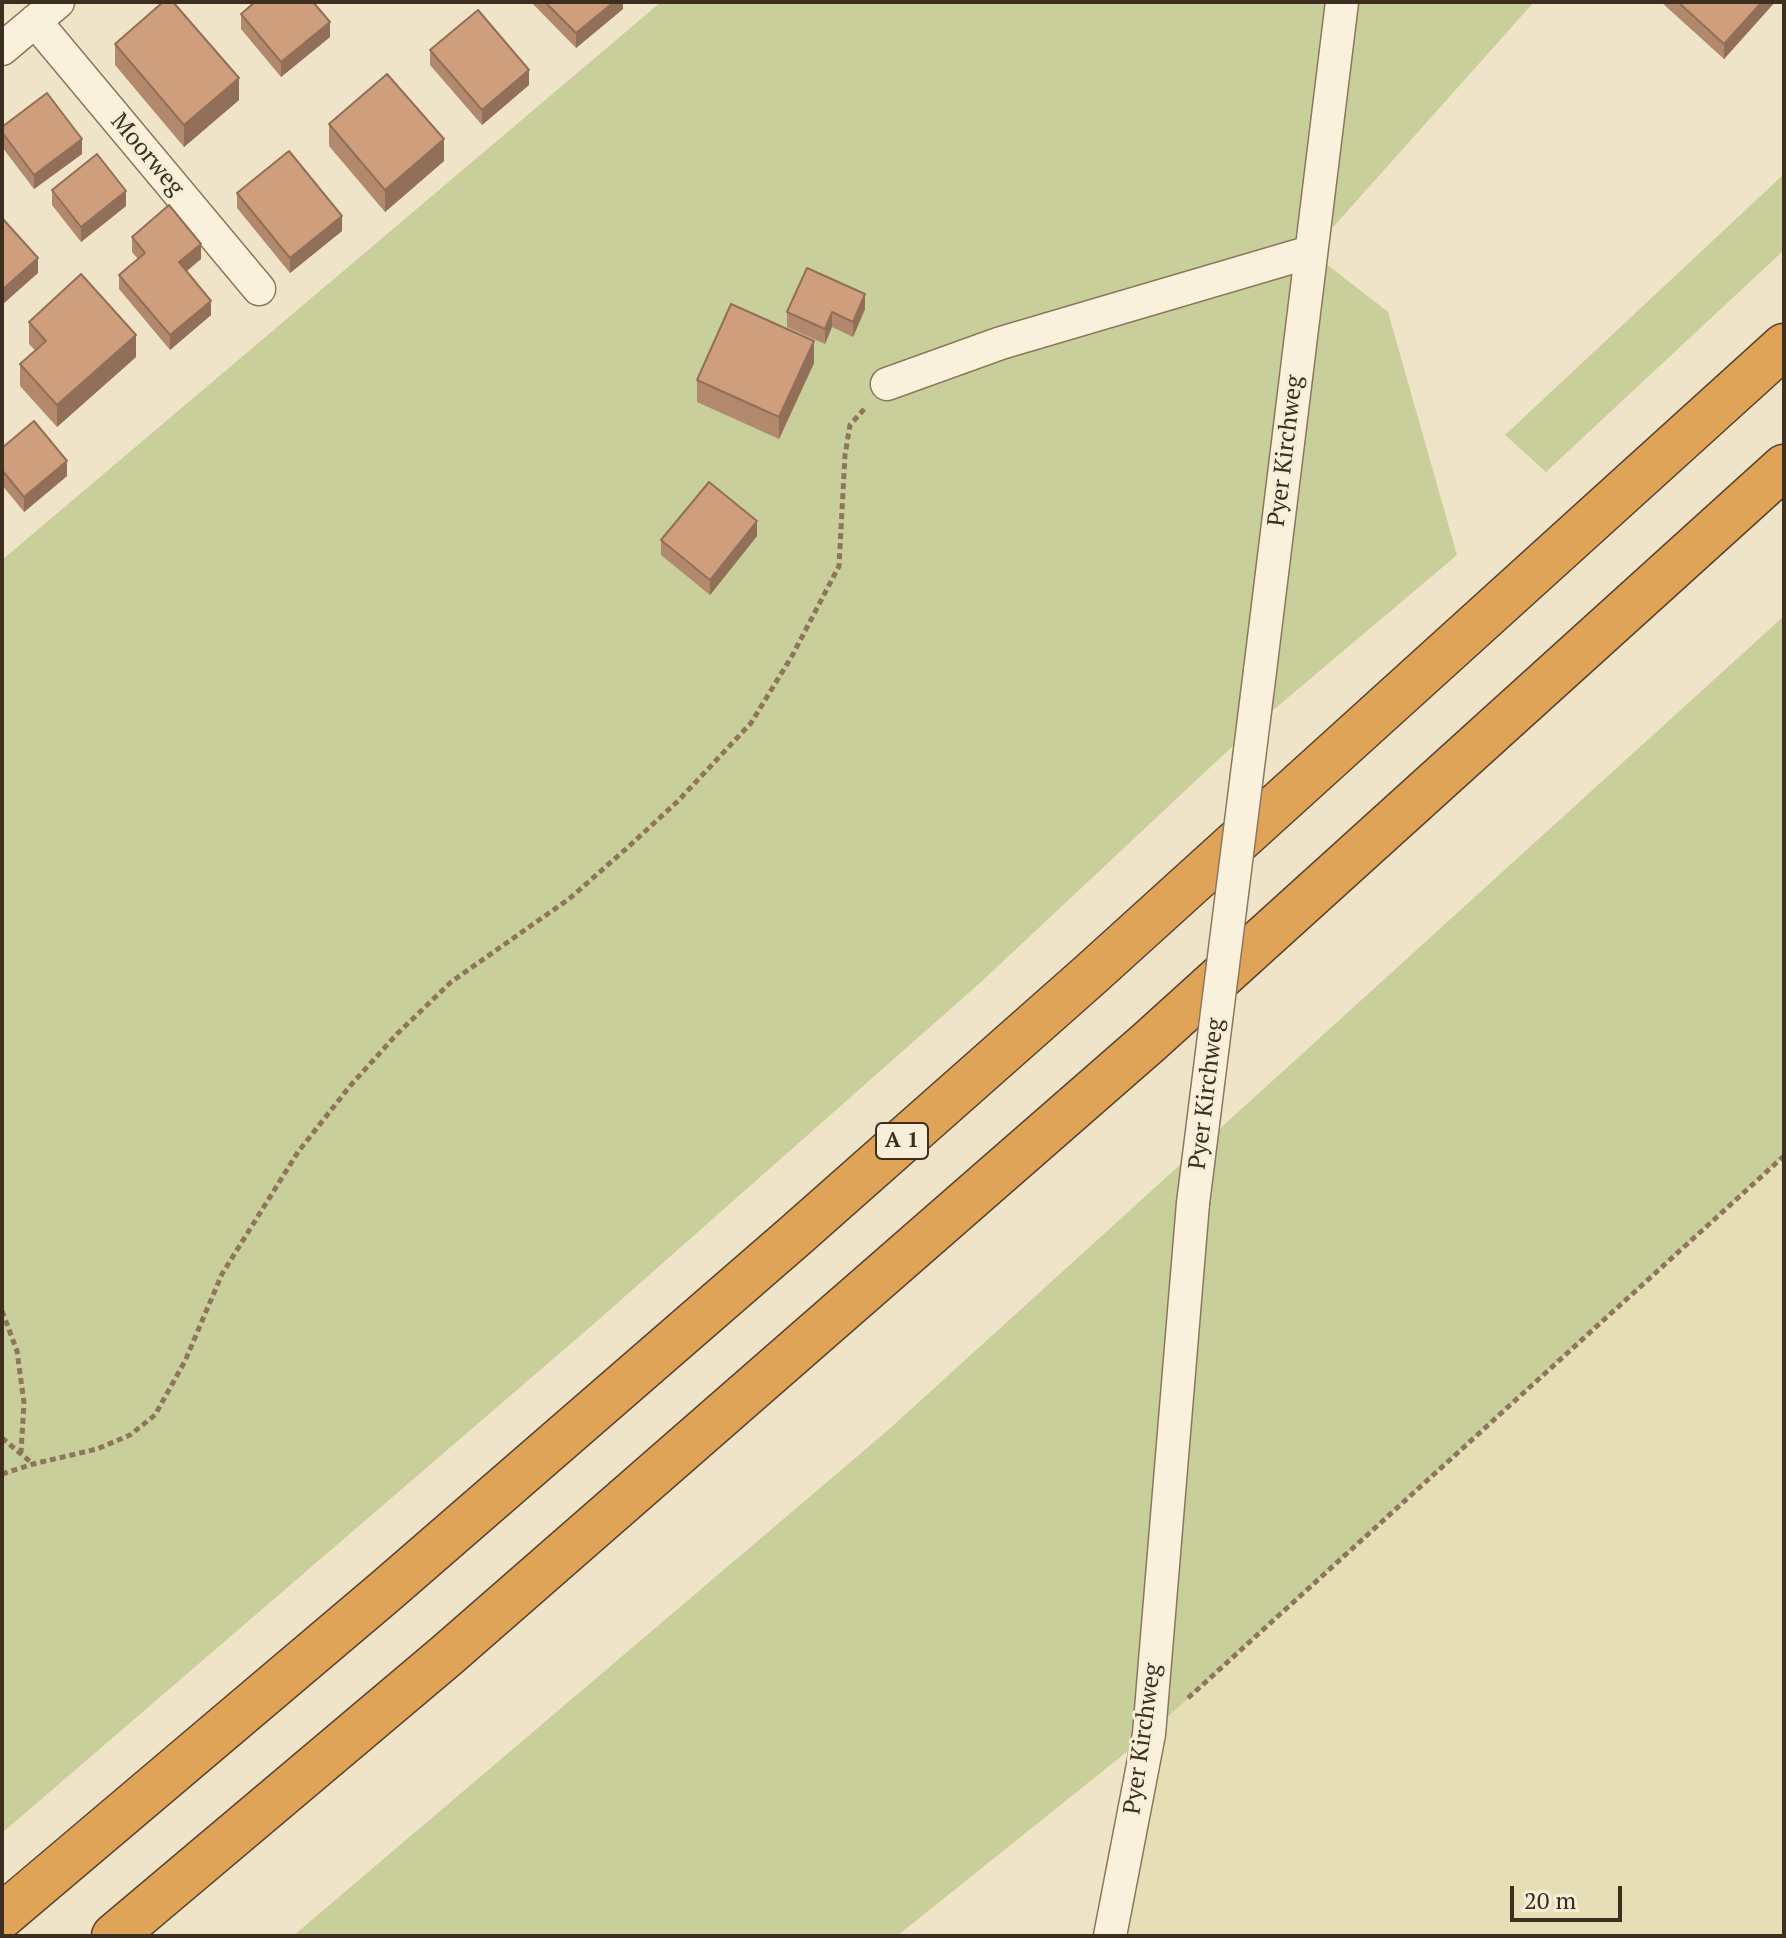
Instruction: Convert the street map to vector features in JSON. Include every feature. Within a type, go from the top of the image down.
[{"type":"highway","name":"A 1","points":[[2,1916],[387,1590],[819,1214],[1197,880],[1784,346]]},
{"type":"highway","points":[[114,1936],[446,1656],[1149,1042],[1784,467]]},
{"type":"street","name":"Pyer Kirchweg","points":[[1110,1936],[1149,1734],[1193,1203],[1342,2]]},
{"type":"street","name":"Moorweg","points":[[2,49],[47,12],[259,289]]},
{"type":"street","points":[[887,384],[1001,343],[1310,252]]},
{"type":"path","points":[[2,1474],[97,1449],[130,1435],[155,1415],[185,1361],[222,1274],[298,1152],[350,1086],[397,1034],[451,982],[569,899],[678,801],[751,723],[792,656],[839,566],[845,455],[850,425],[887,384]]},
{"type":"path","points":[[1149,1734],[1784,1156]]},
{"type":"path","points":[[2,1311],[17,1351],[24,1403],[21,1452]]},
{"type":"path","points":[[2,1438],[33,1464]]},
{"type":"shaded area","points":[[1784,1156],[1784,1936],[1110,1936],[1149,1734]]},
{"type":"green space","points":[[661,2],[1534,2],[1311,252],[1388,312],[1457,555],[1252,728],[981,982],[596,1322],[2,1833],[2,560]]},
{"type":"green space","points":[[1784,174],[1784,250],[1546,472],[1505,435]]},
{"type":"green space","points":[[1784,616],[1784,1156],[1149,1734],[897,1936],[293,1936],[887,1431]]},
{"type":"building","points":[[163,2],[173,2],[239,78],[184,125],[115,44]]},
{"type":"building","points":[[255,2],[313,2],[330,22],[281,62],[241,14]]},
{"type":"building","points":[[545,2],[614,2],[576,33]]},
{"type":"building","points":[[1678,2],[1762,2],[1724,44]]},
{"type":"building","points":[[478,10],[529,70],[482,110],[430,50]]},
{"type":"building","points":[[387,74],[444,139],[385,190],[329,124]]},
{"type":"building","points":[[47,93],[82,139],[34,175],[2,132],[2,127]]},
{"type":"building","points":[[289,151],[342,216],[290,258],[237,193]]},
{"type":"building","points":[[97,154],[126,191],[81,227],[52,190]]},
{"type":"building","points":[[169,205],[201,244],[179,262],[211,301],[170,335],[119,275],[145,253],[132,237]]},
{"type":"building","points":[[2,218],[38,258],[2,290]]},
{"type":"building","points":[[807,268],[865,294],[853,322],[832,312],[825,329],[787,312]]},
{"type":"building","points":[[81,274],[136,335],[57,405],[20,364],[46,341],[29,322]]},
{"type":"building","points":[[731,304],[814,341],[779,417],[697,380]]},
{"type":"building","points":[[34,421],[67,461],[24,497],[2,470],[2,448]]},
{"type":"building","points":[[709,482],[757,521],[710,580],[661,540]]}]
